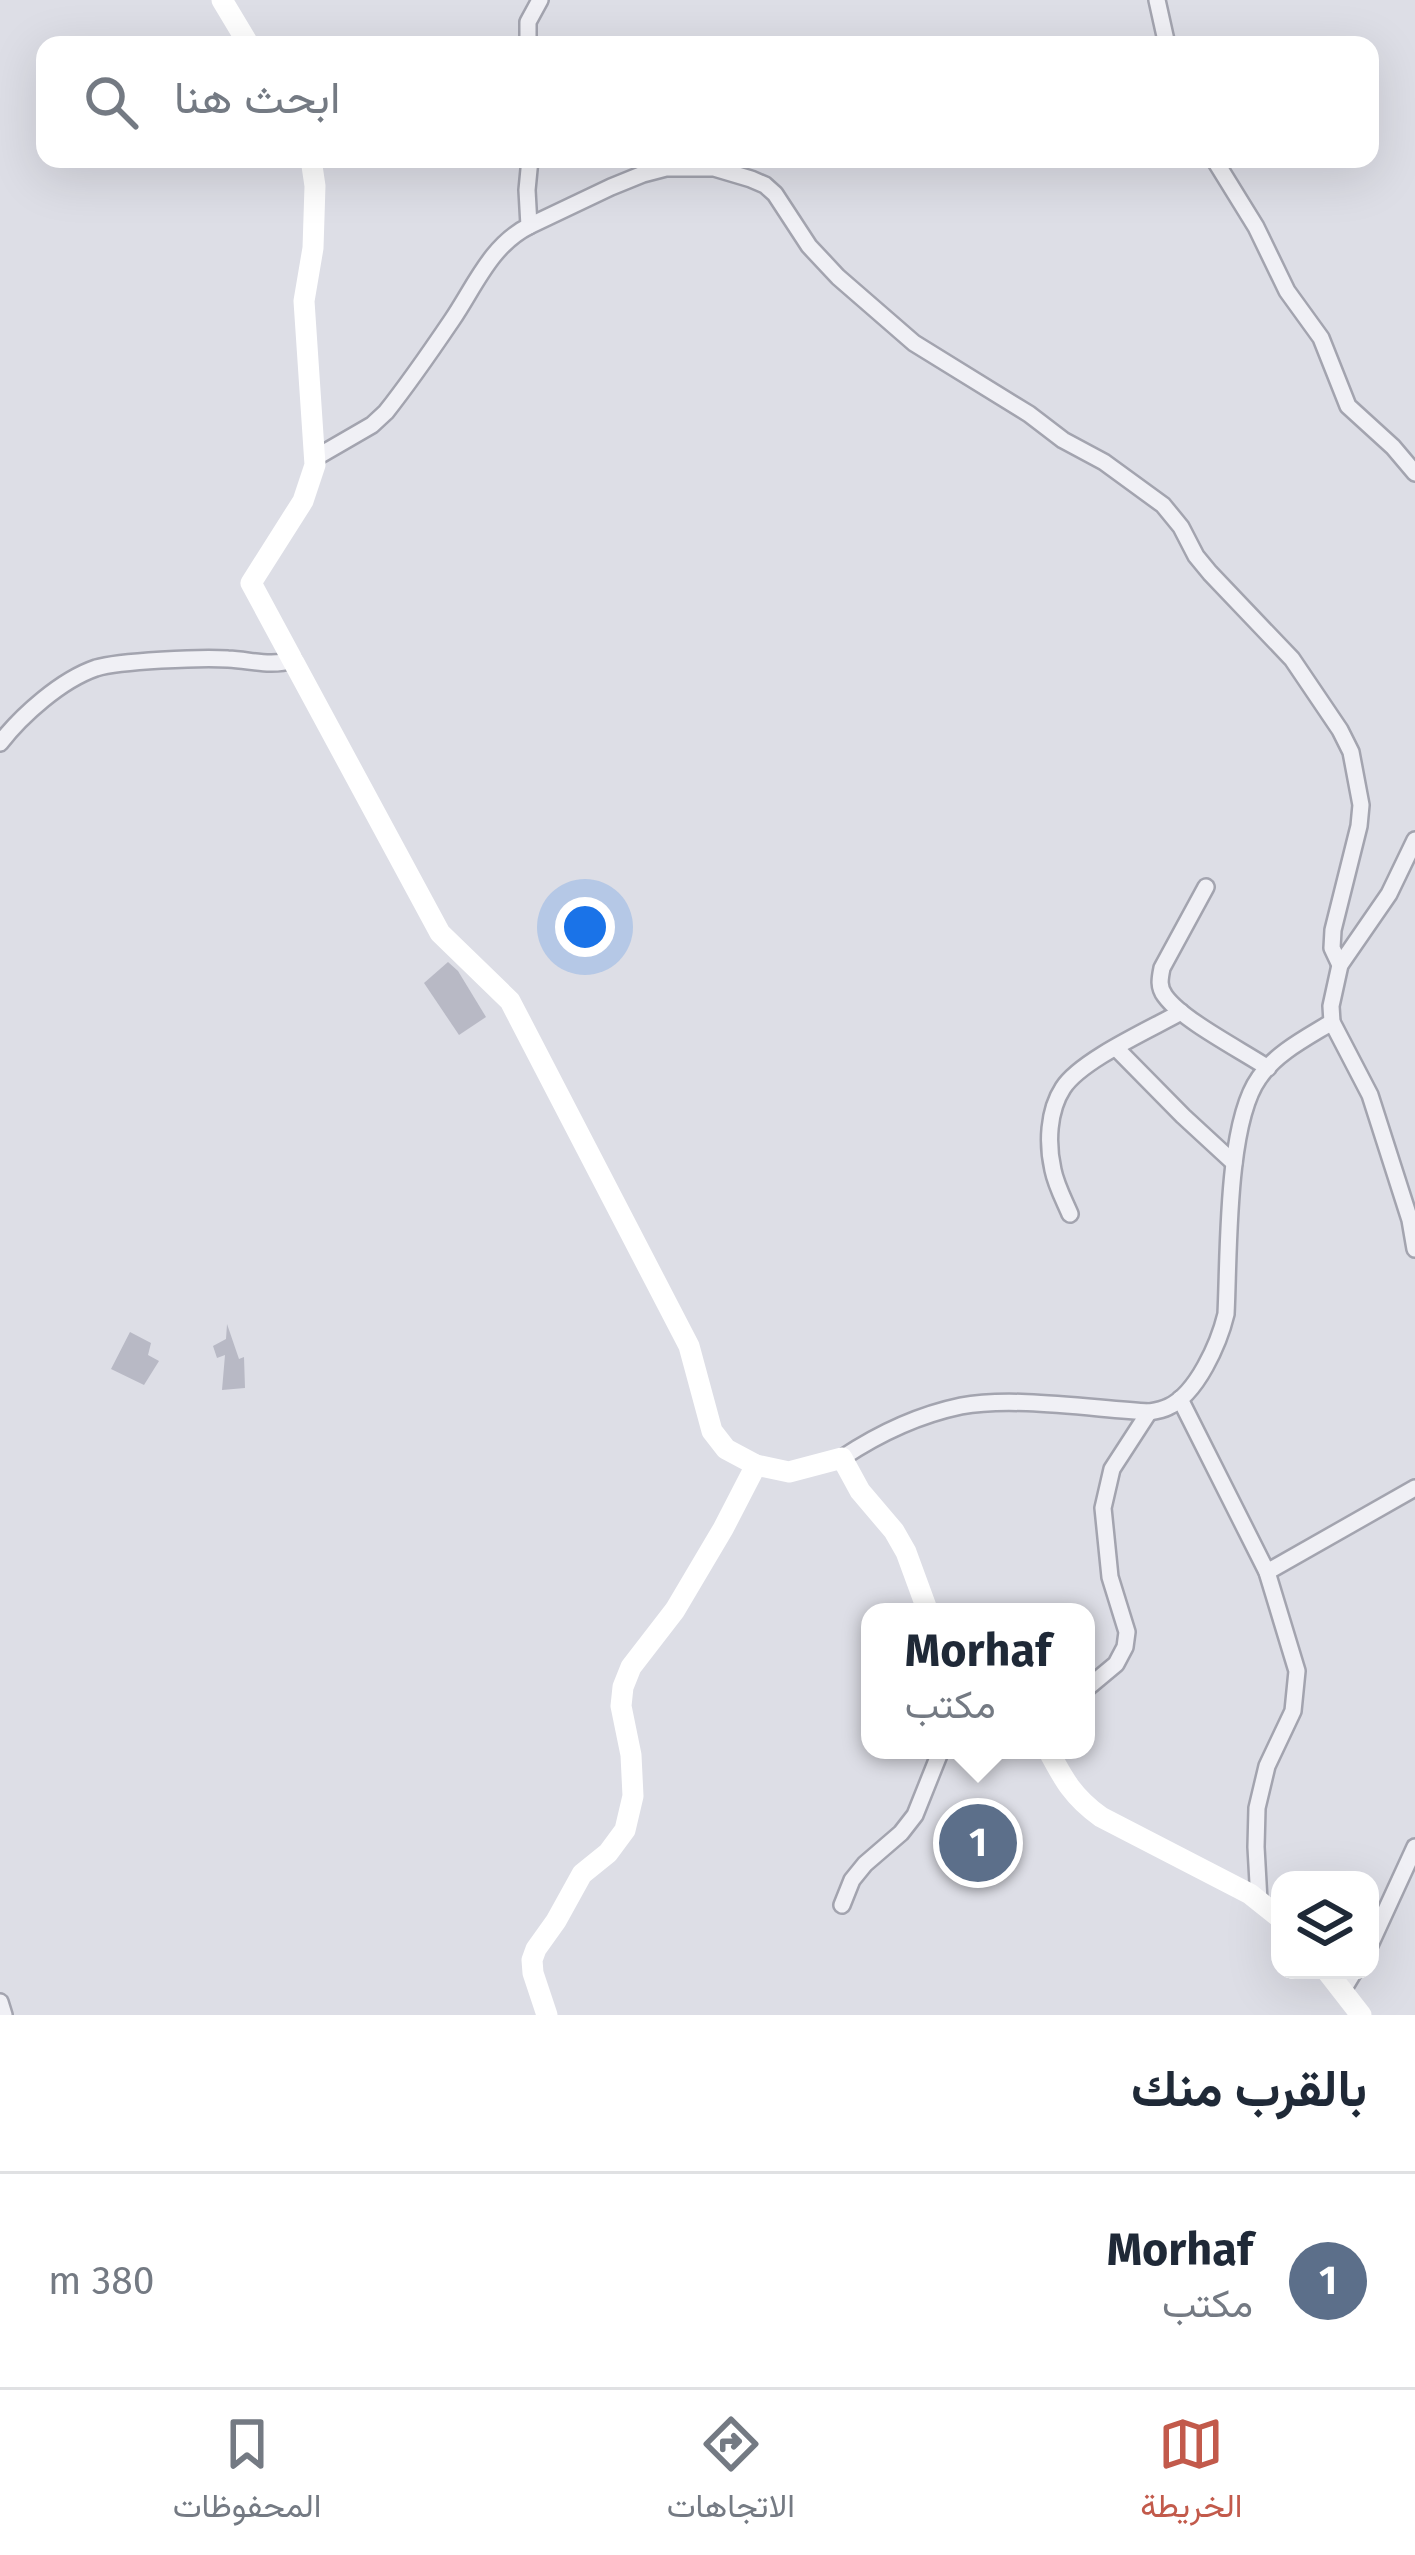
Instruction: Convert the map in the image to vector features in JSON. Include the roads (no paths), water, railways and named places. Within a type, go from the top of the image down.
[{"type":"street","points":[[222,0],[244,36]]},
{"type":"street","points":[[528,36],[529,22],[540,0]]},
{"type":"street","points":[[1157,0],[1165,36]]},
{"type":"street","points":[[312,168],[313,248],[304,301],[315,465],[302,501],[251,583],[440,933],[510,1001],[689,1346],[712,1431],[726,1449],[756,1466],[789,1472],[842,1458],[874,1437],[966,1405],[1008,1402],[1149,1412],[1171,1406],[1186,1394],[1220,1336],[1226,1314],[1234,1163],[1243,1110],[1258,1078],[1279,1056],[1332,1022]]},
{"type":"street","points":[[529,168],[529,226]]},
{"type":"street","points":[[315,458],[386,412],[487,264],[504,243],[529,226],[611,187],[666,168],[714,168],[765,185],[838,277],[914,343],[1104,462],[1162,506],[1181,527],[1196,556],[1292,658],[1351,752],[1360,805],[1333,930],[1332,948],[1340,964]]},
{"type":"street","points":[[1220,168],[1287,291],[1321,338],[1348,406],[1415,473]]},
{"type":"street","points":[[0,743],[25,714],[98,668],[225,658],[278,665],[293,660]]},
{"type":"street","points":[[1415,840],[1388,894],[1340,964],[1331,1006],[1332,1022],[1370,1095],[1415,1249]]},
{"type":"street","points":[[1206,887],[1162,968],[1159,983],[1181,1012],[1268,1067]]},
{"type":"street","points":[[1070,1214],[1053,1174],[1049,1136],[1065,1083],[1093,1061],[1181,1012]]},
{"type":"street","points":[[1116,1048],[1234,1163]]},
{"type":"street","points":[[1180,1399],[1267,1572],[1297,1671],[1293,1711],[1267,1766],[1257,1808],[1259,1901]]},
{"type":"street","points":[[1095,1682],[1116,1664],[1127,1632],[1110,1577],[1104,1504],[1112,1468],[1149,1412]]},
{"type":"street","points":[[842,1458],[860,1491],[906,1552],[925,1603]]},
{"type":"street","points":[[547,2015],[533,1973],[536,1948],[582,1874],[625,1831],[629,1814],[633,1796],[621,1706],[623,1687],[631,1667],[675,1610],[756,1466]]},
{"type":"street","points":[[1267,1572],[1415,1487]]},
{"type":"street","points":[[842,1905],[852,1880],[915,1815],[937,1759]]},
{"type":"street","points":[[1053,1759],[1067,1787],[1101,1817],[1271,1911]]},
{"type":"street","points":[[1379,1925],[1415,1847]]},
{"type":"street","points":[[1334,1979],[1361,2015]]},
{"type":"street","points":[[1343,1990],[1350,1979]]},
{"type":"street","points":[[0,2002],[4,2015]]},
{"type":"place","name":"Morhaf","points":[[978,1843]]}]
